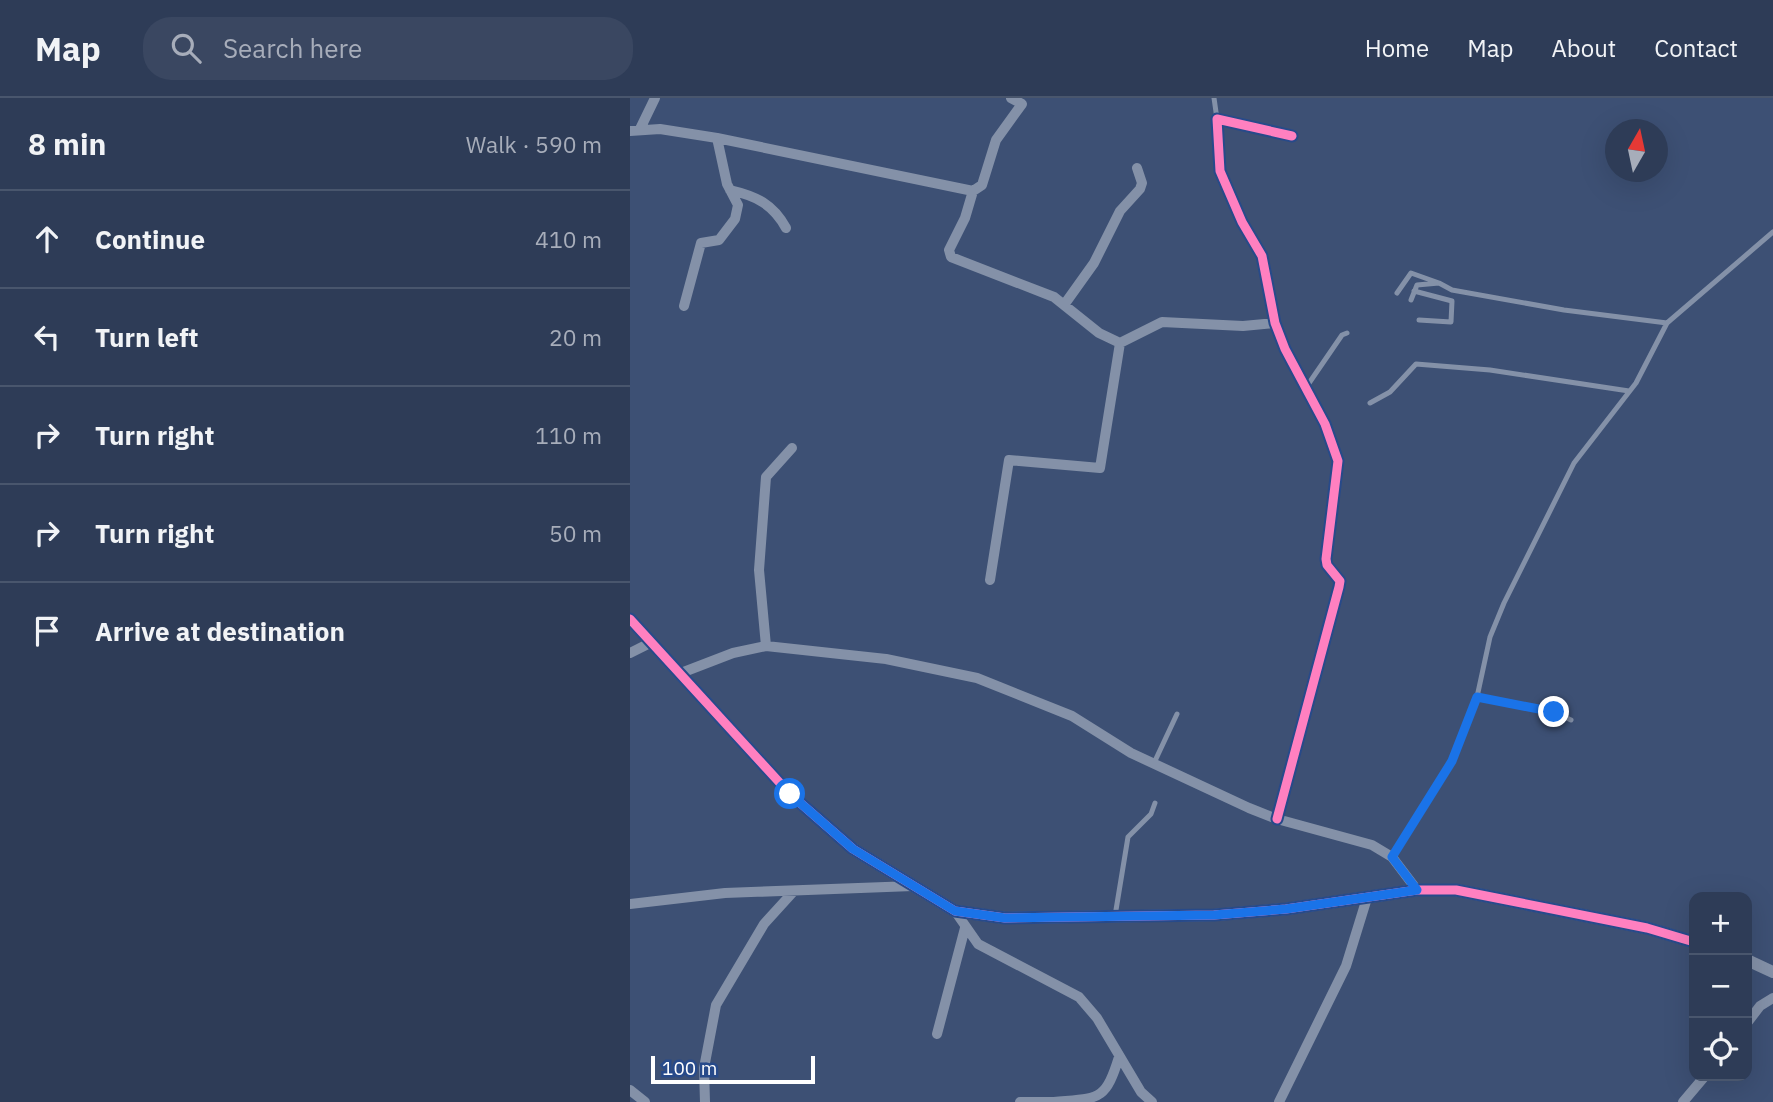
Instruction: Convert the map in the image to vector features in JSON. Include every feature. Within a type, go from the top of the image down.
[{"type":"street","points":[[635,130],[655,98]]},
{"type":"street","points":[[1012,98],[1022,104],[996,140],[982,185],[973,191],[965,218],[948,250],[951,257],[1054,297],[1099,333],[1120,343]]},
{"type":"street","points":[[1277,819],[1340,581],[1327,565],[1326,559],[1338,461],[1325,424],[1305,389],[1275,323],[1262,256],[1242,222],[1220,171],[1217,119],[1292,136]]},
{"type":"street","points":[[635,130],[660,129],[717,138],[973,191]]},
{"type":"street","points":[[684,306],[701,243],[719,240],[735,219],[738,205],[730,190],[717,138]]},
{"type":"street","points":[[1064,306],[1094,263],[1120,211],[1140,189],[1142,183],[1137,168]]},
{"type":"street","points":[[730,190],[761,199],[778,213],[786,228]]},
{"type":"street","points":[[1120,343],[1163,322],[1243,326],[1275,323]]},
{"type":"street","points":[[990,580],[1009,460],[1100,468],[1120,343]]},
{"type":"street","points":[[766,646],[759,570],[766,477],[792,448]]},
{"type":"street","points":[[630,619],[790,794],[853,849],[955,911],[1005,918],[1214,915],[1286,909],[1417,890],[1456,890],[1647,928],[1689,941]]},
{"type":"street","points":[[630,653],[652,642]]},
{"type":"street","points":[[681,673],[733,653],[766,646],[896,661],[977,678],[1072,716],[1117,745],[1277,819],[1363,842],[1392,857],[1417,890]]},
{"type":"street","points":[[630,904],[725,893],[912,886]]},
{"type":"street","points":[[705,1102],[705,1059],[716,1005],[764,924],[794,891]]},
{"type":"street","points":[[1279,1102],[1346,966],[1367,898]]},
{"type":"street","points":[[955,911],[978,944],[1079,997],[1097,1018],[1141,1092],[1152,1102]]},
{"type":"street","points":[[937,1034],[965,928]]},
{"type":"street","points":[[1752,962],[1773,972]]},
{"type":"street","points":[[1751,1018],[1760,1006],[1773,998]]},
{"type":"street","points":[[1020,1102],[1094,1099],[1105,1092],[1119,1057]]},
{"type":"street","points":[[1683,1102],[1701,1081]]},
{"type":"street","points":[[630,1090],[645,1102]]},
{"type":"lane","points":[[1214,98],[1217,119]]},
{"type":"lane","points":[[1392,857],[1452,761],[1477,697],[1490,637],[1504,603],[1574,463],[1629,391],[1667,323],[1773,232]]},
{"type":"lane","points":[[1397,293],[1411,273],[1452,290],[1564,310],[1667,323]]},
{"type":"lane","points":[[1411,300],[1417,285],[1439,284]]},
{"type":"lane","points":[[1414,290],[1452,301],[1451,322],[1419,320]]},
{"type":"lane","points":[[1305,389],[1342,335],[1348,333]]},
{"type":"lane","points":[[1370,403],[1390,392],[1416,364],[1490,370],[1629,391]]},
{"type":"lane","points":[[1477,697],[1554,712],[1571,720]]},
{"type":"lane","points":[[1154,762],[1177,714]]},
{"type":"lane","points":[[1115,916],[1128,836],[1151,814],[1155,803]]},
{"type":"cycle path","points":[[1277,819],[1339,587],[1340,581],[1327,565],[1326,559],[1338,461],[1325,424],[1285,349],[1275,323],[1262,256],[1242,222],[1220,171],[1217,119],[1292,136]]},
{"type":"cycle path","points":[[630,619],[790,794],[853,849],[955,911],[1005,918],[1214,915],[1286,909],[1417,890],[1456,890],[1647,928],[1689,941]]},
{"type":"route","points":[[790,794],[853,849],[955,911],[1005,918],[1214,915],[1286,909],[1417,890],[1392,857],[1452,761],[1477,697],[1554,712]]}]
